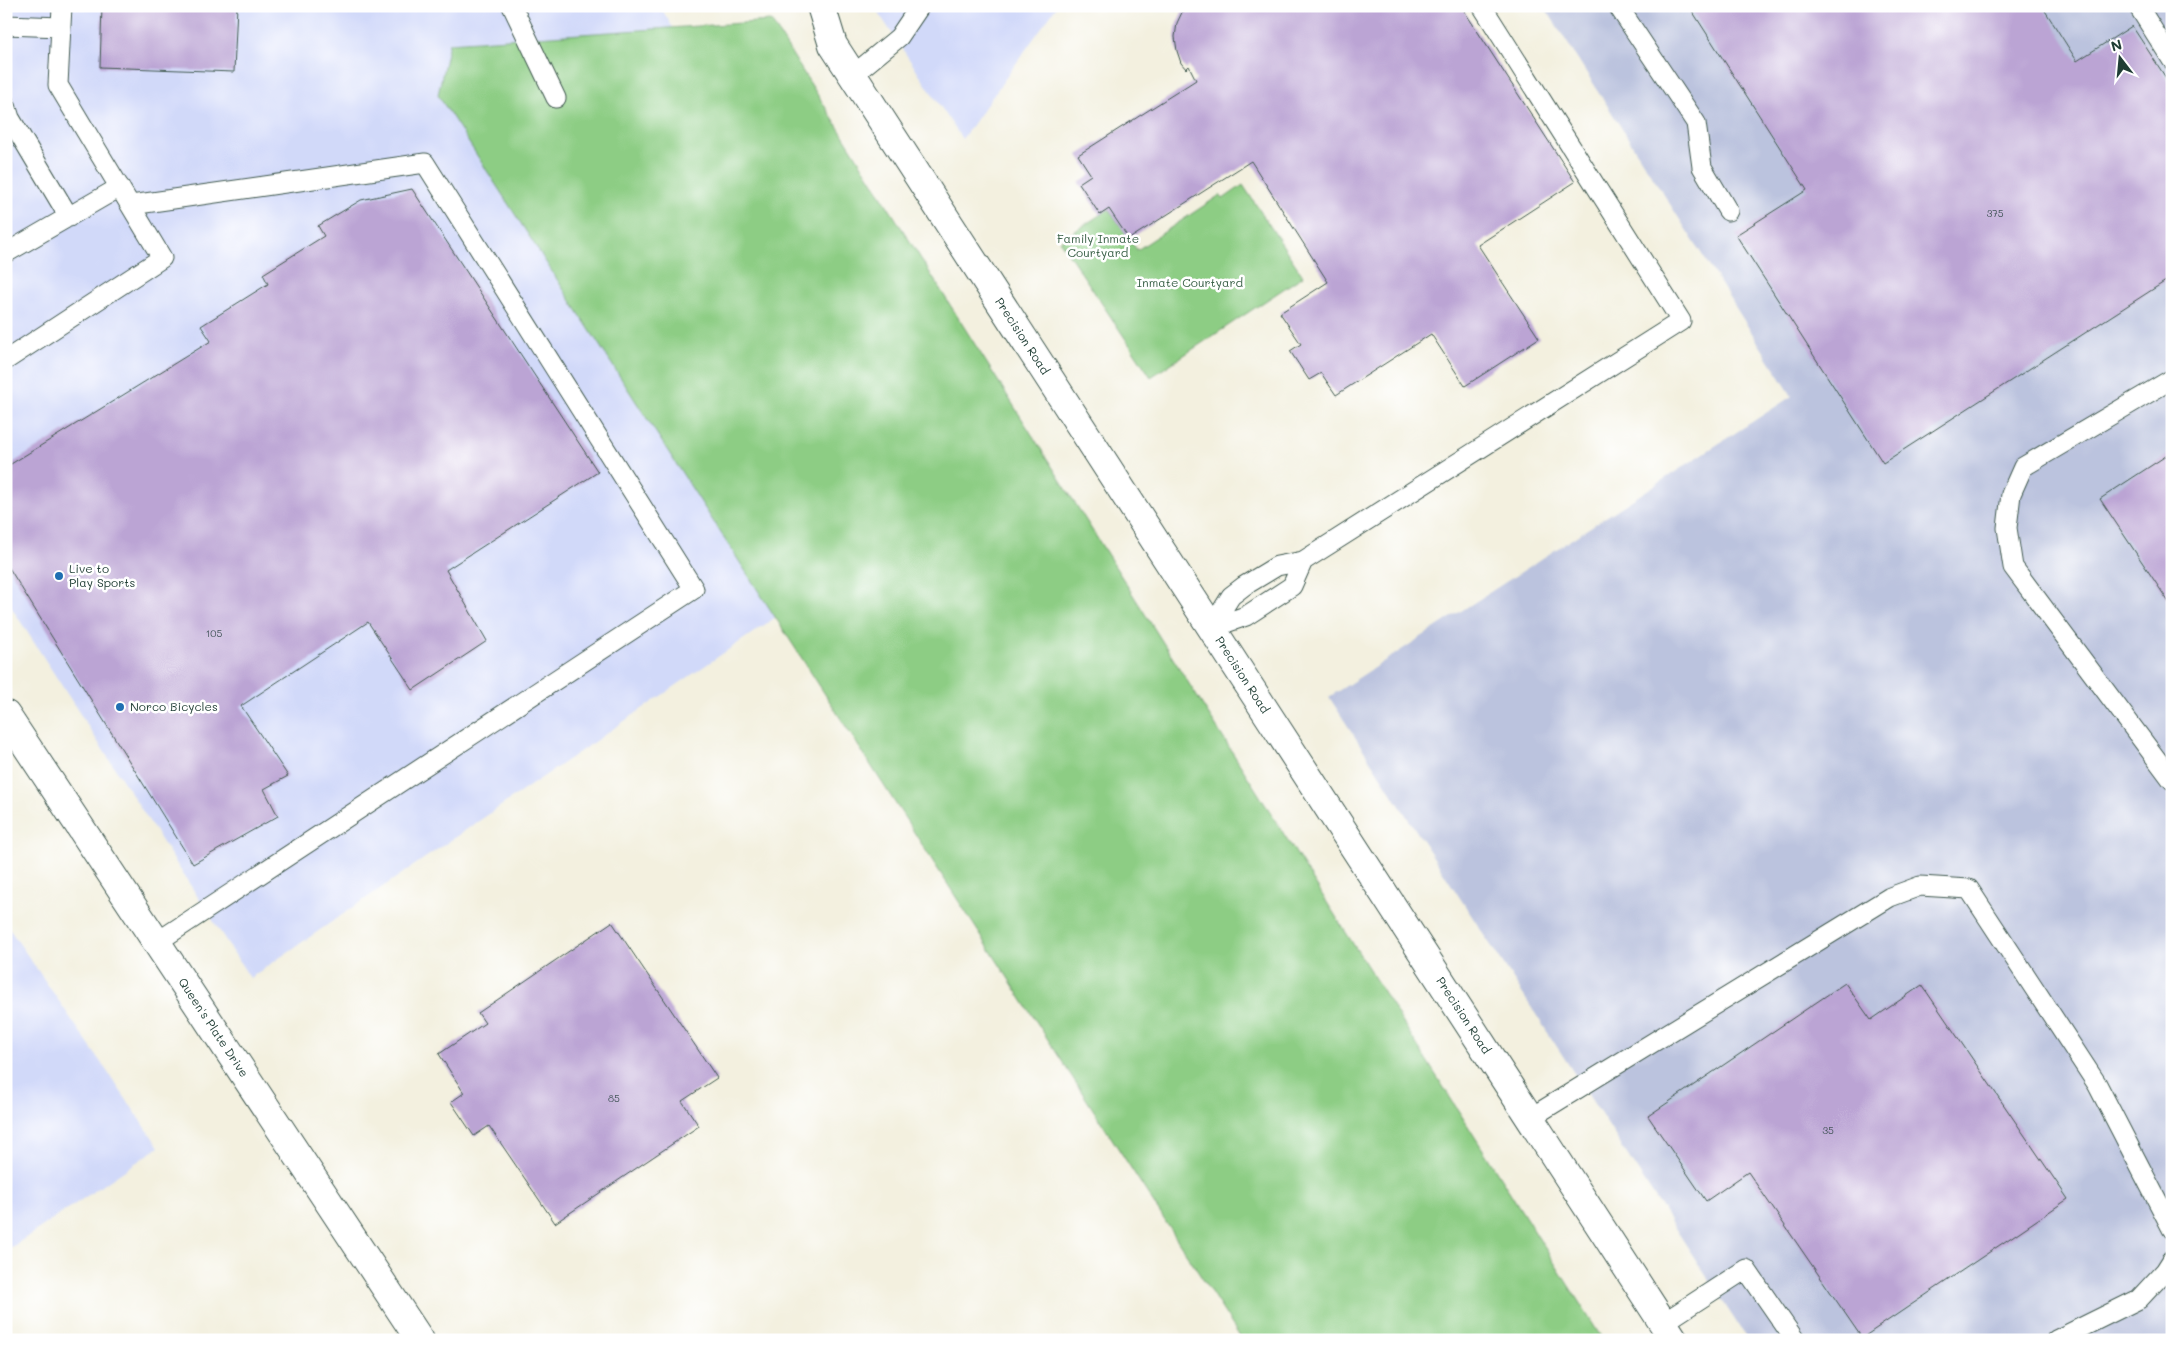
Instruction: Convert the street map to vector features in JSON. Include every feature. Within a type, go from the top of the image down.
[{"type":"street","name":"Precision Road","points":[[820,6],[834,45],[853,75],[1668,1332]]},
{"type":"street","name":"Queen's Plate Drive","points":[[6,715],[420,1340]]},
{"type":"lane","points":[[6,360],[162,258],[58,85],[62,6]]},
{"type":"lane","points":[[512,6],[556,98]]},
{"type":"lane","points":[[853,75],[899,38],[920,6]]},
{"type":"lane","points":[[1211,628],[1231,596],[1238,591],[1277,566],[1303,561],[1681,321],[1482,6]]},
{"type":"lane","points":[[1618,6],[1696,123],[1702,167],[1728,211]]},
{"type":"lane","points":[[2138,6],[2172,60]]},
{"type":"lane","points":[[6,25],[61,27]]},
{"type":"lane","points":[[6,105],[10,118],[69,217]]},
{"type":"lane","points":[[131,205],[425,163],[694,588],[157,942]]},
{"type":"lane","points":[[6,253],[120,187]]},
{"type":"lane","points":[[2172,379],[2023,467],[2011,494],[2007,528],[2013,567],[2172,780]]},
{"type":"lane","points":[[1211,628],[1246,616],[1292,586],[1303,561]]},
{"type":"lane","points":[[1530,1118],[1890,897],[1920,886],[1969,889],[2097,1084],[2172,1229]]},
{"type":"lane","points":[[2056,1340],[2139,1299],[2164,1272],[2172,1260]]},
{"type":"lane","points":[[1668,1332],[1746,1269],[1795,1340]]},
{"type":"shaded area","points":[[6,6],[660,6],[673,28],[449,43],[438,95],[776,617],[250,978],[6,599]]},
{"type":"shaded area","points":[[874,6],[1057,6],[962,139]]},
{"type":"shaded area","points":[[1544,6],[2172,6],[2172,1340],[1748,1340],[1329,697],[1792,396]]},
{"type":"shaded area","points":[[6,924],[159,1147],[6,1251]]},
{"type":"green space","points":[[771,21],[1603,1340],[1242,1340],[438,95],[449,43]]},
{"type":"green space","name":"Inmate Courtyard","points":[[1243,185],[1303,276],[1151,377],[1060,241],[1109,209],[1137,250],[1220,195],[1223,199]]},
{"type":"building","points":[[102,6],[237,6],[234,72],[100,67]]},
{"type":"building","points":[[1185,6],[1461,6],[1575,182],[1478,245],[1539,338],[1465,386],[1431,334],[1336,395],[1321,373],[1309,380],[1290,351],[1301,344],[1280,313],[1328,282],[1251,161],[1129,239],[1109,209],[1100,215],[1079,183],[1091,175],[1078,155],[1196,80],[1189,66],[1186,69],[1181,63],[1177,51],[1175,37],[1177,23]]},
{"type":"building","points":[[1689,6],[2042,6],[2077,61],[2132,26],[2172,87],[2172,277],[1883,463],[1736,235],[1807,190]]},
{"type":"building","points":[[412,189],[598,472],[446,570],[487,641],[413,690],[368,622],[241,706],[288,776],[264,789],[278,816],[193,864],[6,563],[6,467],[211,341],[201,326],[268,284],[263,274],[324,236],[318,226],[361,200]]},
{"type":"building","points":[[2172,452],[2172,607],[2100,499]]},
{"type":"building","points":[[612,922],[717,1078],[682,1101],[699,1126],[555,1223],[489,1126],[474,1136],[451,1102],[464,1093],[439,1054],[485,1023],[478,1013]]},
{"type":"building","points":[[1845,983],[1871,1020],[1922,985],[2068,1199],[1862,1338],[1748,1172],[1706,1201],[1648,1116]]},
{"type":"place","name":"Live to Play Sports","points":[[59,576]]},
{"type":"place","name":"Norco Bicycles","points":[[120,707]]},
{"type":"park label","name":"Family Inmate Courtyard","points":[[1098,246]]}]
